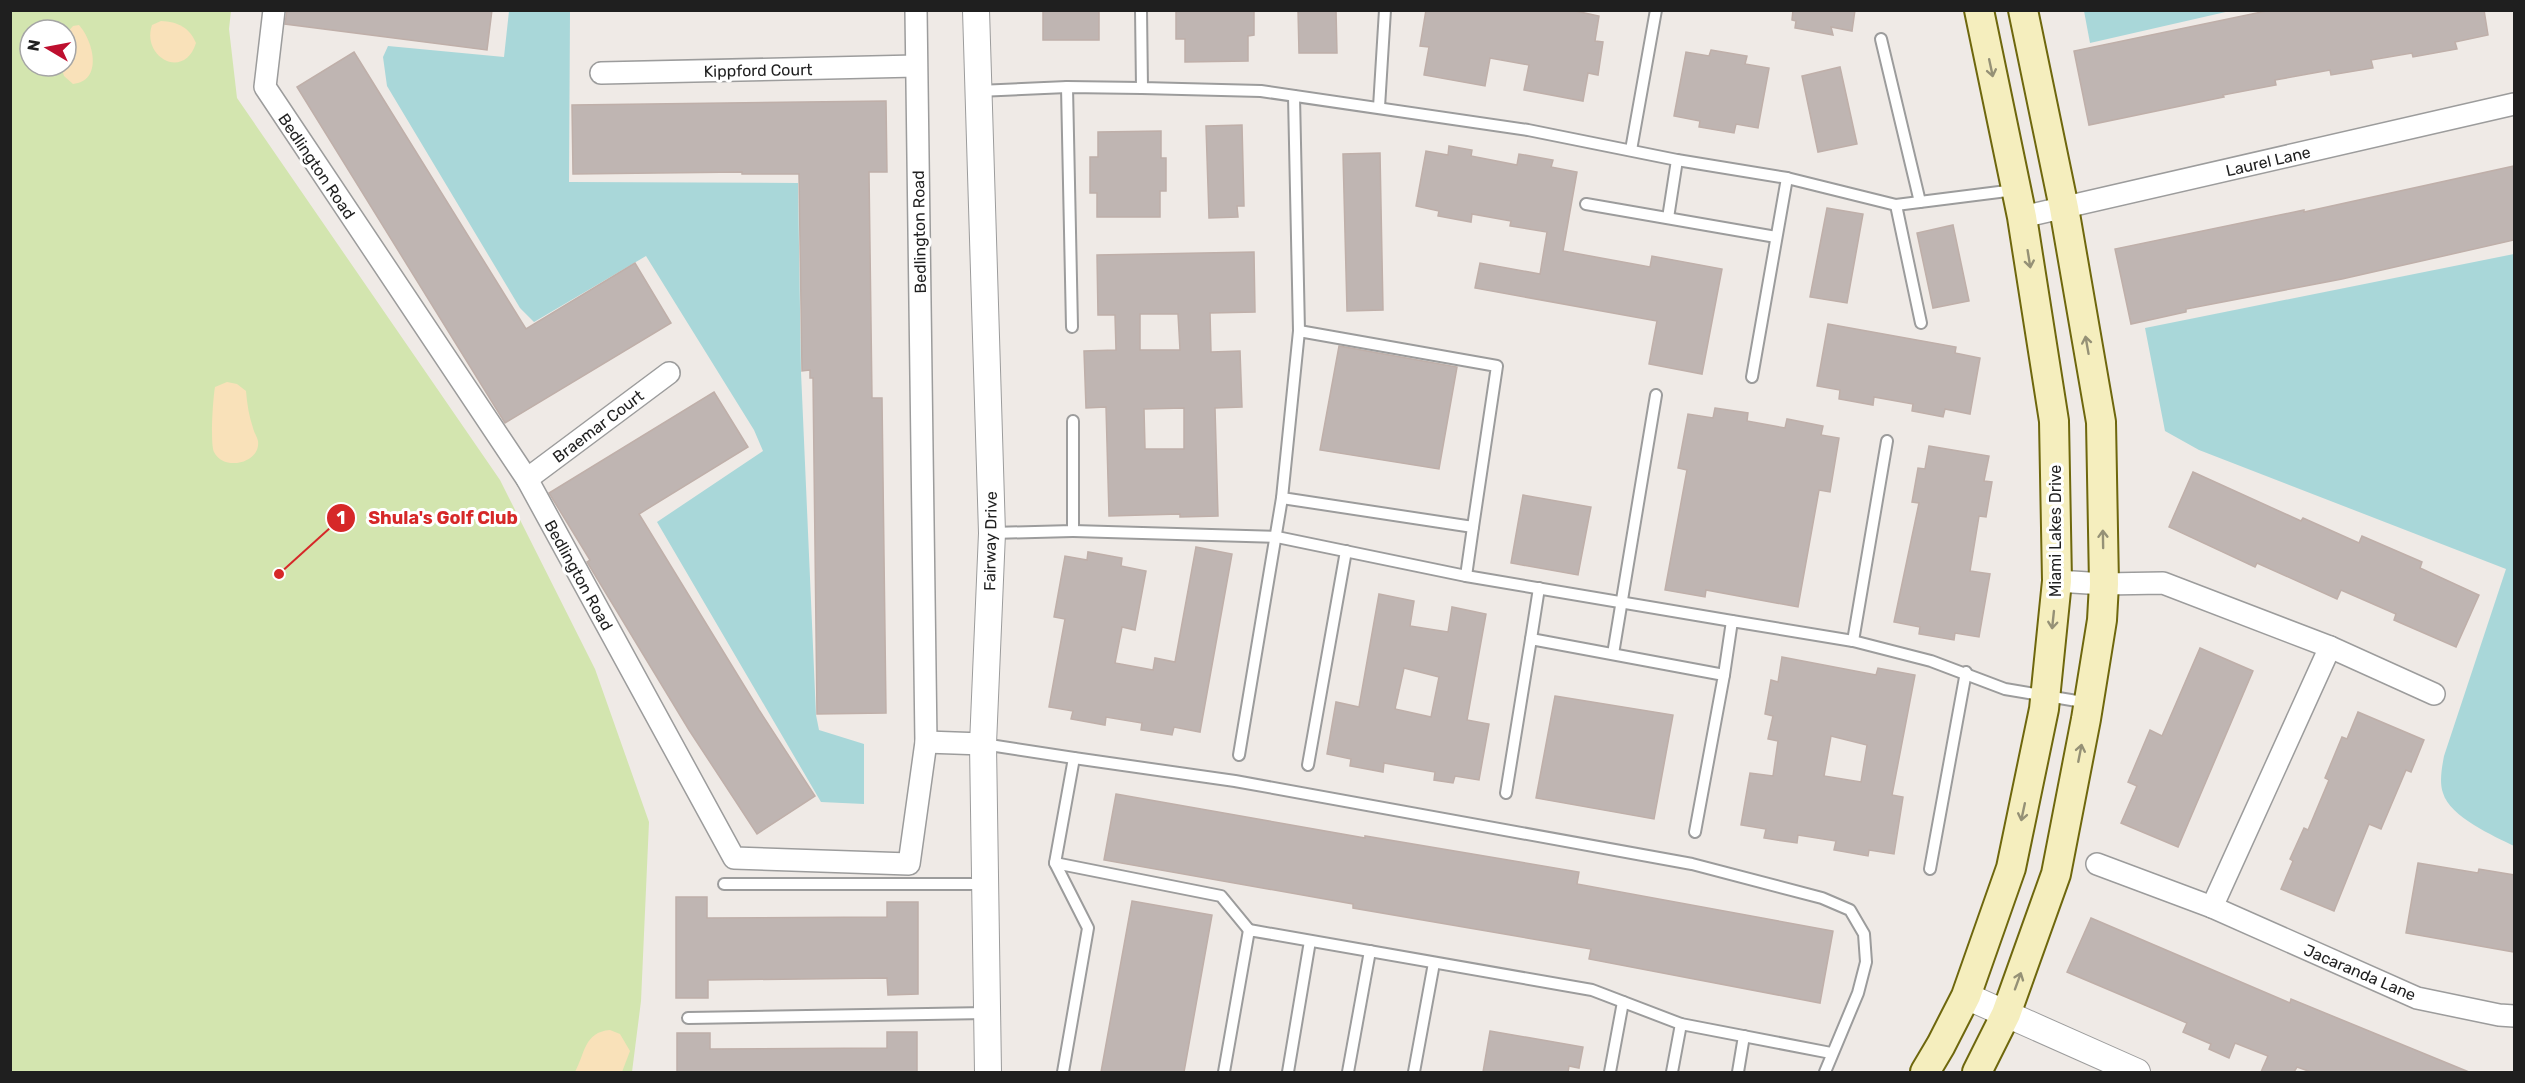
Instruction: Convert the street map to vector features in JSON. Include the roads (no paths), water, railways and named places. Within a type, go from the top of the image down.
[{"type":"main road","name":"Miami Lakes Drive","points":[[1925,1072],[1966,996],[2011,868],[2045,697],[2058,581],[2054,421],[2022,217],[1978,10]]},
{"type":"main road","points":[[1977,1072],[2006,1014],[2056,874],[2089,703],[2102,620],[2104,584],[2101,422],[2064,208],[2023,10]]},
{"type":"street","name":"Bedlington Road","points":[[274,10],[265,87],[527,479],[734,858],[909,864],[926,742],[916,10]]},
{"type":"street","name":"Fairway Drive","points":[[976,10],[992,533],[983,744],[988,1072]]},
{"type":"street","name":"Kippford Court","points":[[601,73],[916,66]]},
{"type":"street","name":"Laurel Lane","points":[[2022,217],[2514,105]]},
{"type":"street","name":"Braemar Court","points":[[527,479],[669,373]]},
{"type":"street","points":[[2058,581],[2104,584],[2163,583],[2330,647],[2434,694]]},
{"type":"street","points":[[2212,907],[2330,647]]},
{"type":"street","points":[[926,742],[983,744]]},
{"type":"street","name":"Jacaranda Lane","points":[[2097,864],[2212,907],[2417,998],[2514,1016]]},
{"type":"street","points":[[1966,996],[2137,1072]]},
{"type":"lane","points":[[1140,10],[1142,88]]},
{"type":"lane","points":[[1379,107],[1385,10]]},
{"type":"lane","points":[[1631,150],[1656,10]]},
{"type":"lane","points":[[1881,39],[1920,202]]},
{"type":"lane","points":[[1067,87],[1072,327]]},
{"type":"lane","points":[[978,91],[1067,87],[1261,91],[1528,129],[1677,160],[1787,178],[1896,205],[2016,189]]},
{"type":"lane","points":[[1239,755],[1277,537],[1299,331],[1294,96]]},
{"type":"lane","points":[[1668,218],[1677,160]]},
{"type":"lane","points":[[1752,377],[1787,178]]},
{"type":"lane","points":[[1586,204],[1776,237]]},
{"type":"lane","points":[[1896,205],[1921,323]]},
{"type":"lane","points":[[1299,331],[1497,366],[1466,576]]},
{"type":"lane","points":[[1613,654],[1656,395]]},
{"type":"lane","points":[[1073,421],[1073,531]]},
{"type":"lane","points":[[1853,641],[1887,441]]},
{"type":"lane","points":[[1282,498],[1473,527]]},
{"type":"lane","points":[[992,533],[1073,531],[1277,537],[1466,576],[1853,641],[1931,660],[2005,689],[2089,703]]},
{"type":"lane","points":[[1308,765],[1346,551]]},
{"type":"lane","points":[[1506,793],[1539,588]]},
{"type":"lane","points":[[1695,832],[1732,621]]},
{"type":"lane","points":[[1531,639],[1724,675]]},
{"type":"lane","points":[[1930,869],[1965,672]]},
{"type":"lane","points":[[983,744],[1235,781],[1680,862],[1822,897],[1850,910],[1864,934],[1866,962],[1858,993],[1825,1072]]},
{"type":"lane","points":[[1063,1072],[1088,928],[1054,864],[1074,758]]},
{"type":"lane","points":[[1054,864],[1221,896],[1249,930],[1592,990],[1681,1024],[1831,1053]]},
{"type":"lane","points":[[724,884],[985,884]]},
{"type":"lane","points":[[1224,1072],[1249,930]]},
{"type":"lane","points":[[1288,1072],[1310,941]]},
{"type":"lane","points":[[1348,1072],[1370,951]]},
{"type":"lane","points":[[1414,1072],[1434,963]]},
{"type":"lane","points":[[1610,1072],[1623,1002]]},
{"type":"lane","points":[[688,1018],[987,1013]]},
{"type":"lane","points":[[1672,1072],[1681,1024]]},
{"type":"lane","points":[[1738,1072],[1744,1036]]},
{"type":"water","points":[[2084,10],[2230,11],[2090,43]]},
{"type":"water","points":[[509,11],[570,11],[569,182],[798,183],[801,372],[816,715],[819,730],[864,744],[864,804],[821,802],[657,522],[763,451],[754,430],[646,256],[534,322],[520,308],[387,86],[383,57],[388,46],[504,57]]},
{"type":"water","points":[[2514,254],[2514,846],[2474,825],[2454,810],[2443,793],[2441,779],[2444,756],[2506,569],[2199,450],[2165,431],[2145,328]]},
{"type":"place","name":"Shula's Golf Club","points":[[279,574]]}]
